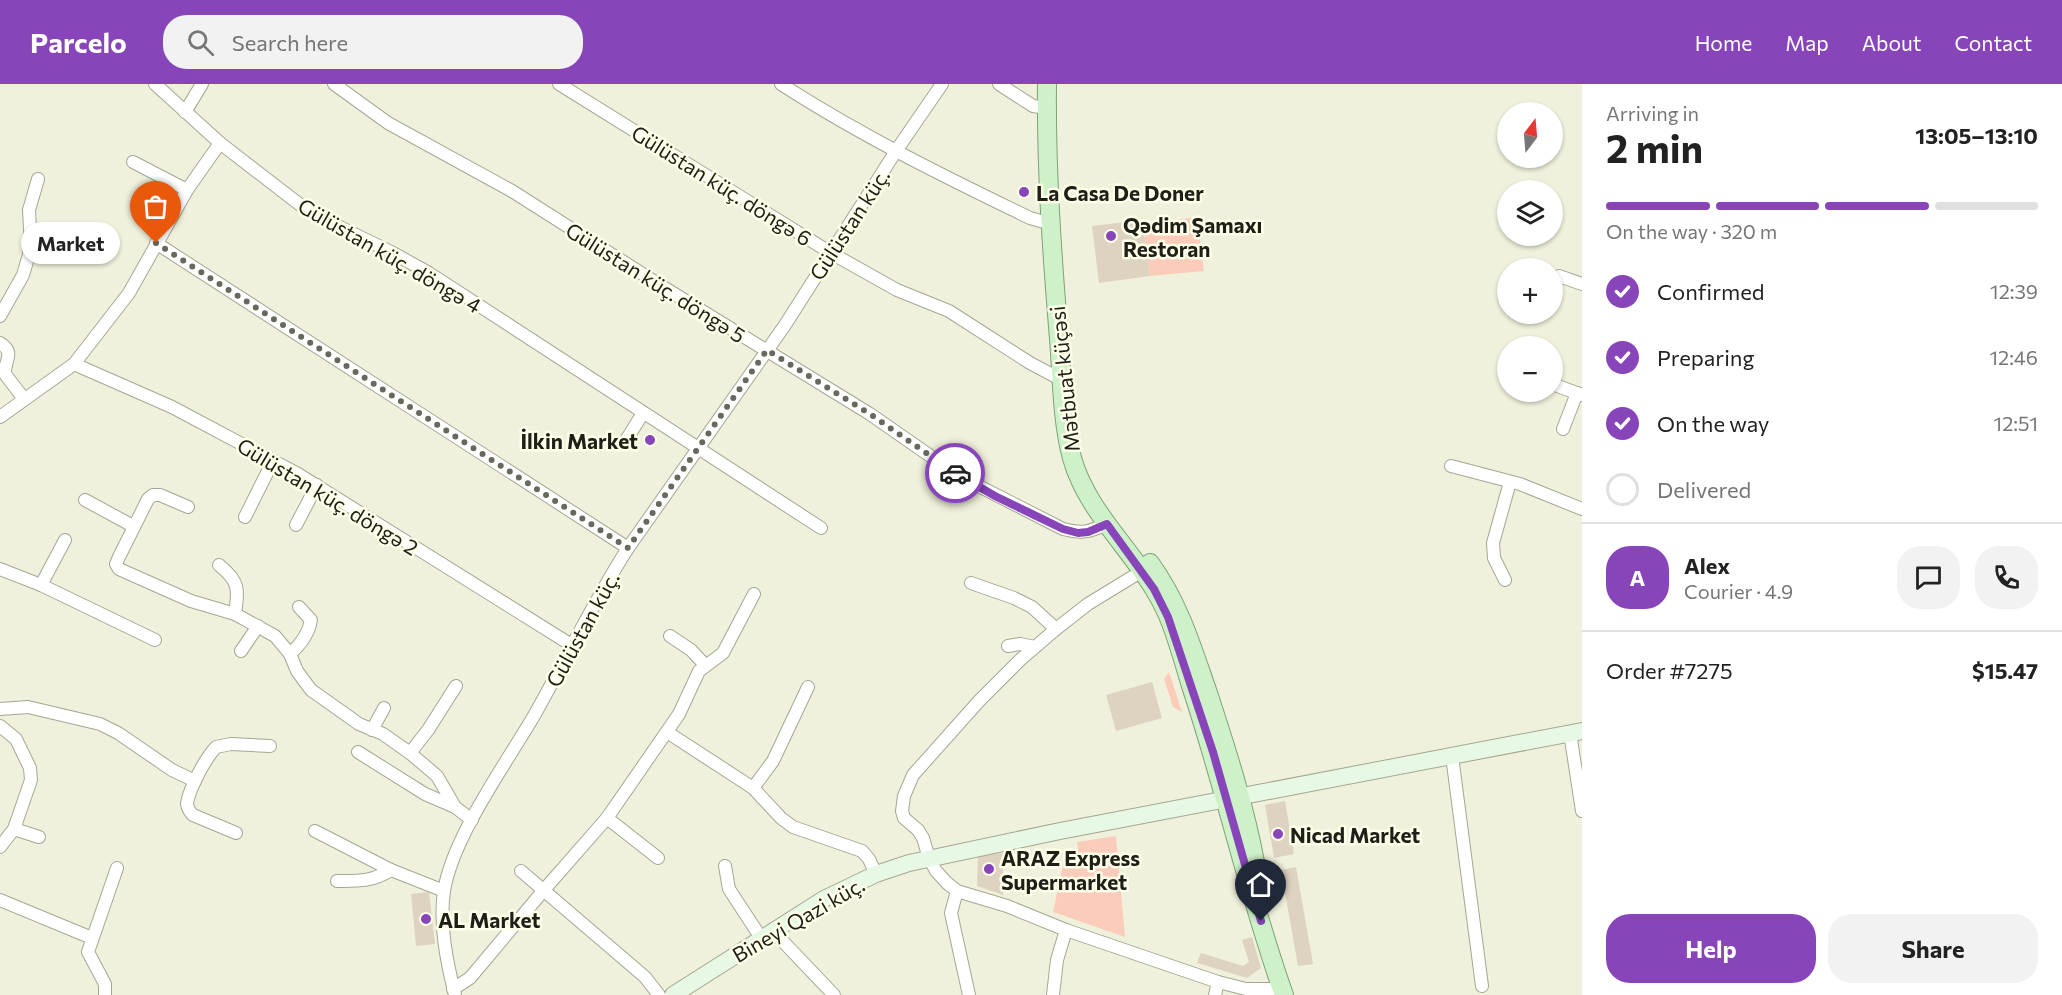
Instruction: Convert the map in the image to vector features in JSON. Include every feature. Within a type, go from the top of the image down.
[{"type":"main road","name":"Mətbuat küçəsi","points":[[1047,84],[1058,162],[1057,224],[1068,380],[1067,428],[1074,467],[1090,500],[1107,524],[1147,569],[1165,584],[1181,614],[1233,797],[1283,992]]},
{"type":"main road","name":"Mətbuat küçəsi","points":[[1052,108],[1058,84]]},
{"type":"main road","name":"Mətbuat küçəsi","points":[[1068,380],[1083,453],[1090,474],[1147,569]]},
{"type":"main road","name":"Bineyi Qazi küç.","points":[[673,995],[824,899],[876,874],[929,858],[1576,732]]},
{"type":"street","name":"Gülüstan küç. döngə 4","points":[[155,84],[220,143],[299,204],[323,219],[429,273],[821,528]]},
{"type":"street","points":[[185,112],[202,84]]},
{"type":"street","name":"Gülüstan küç. döngə 5","points":[[333,84],[388,123],[512,191],[870,414],[959,476],[1063,529],[1078,533],[1088,532],[1107,524]]},
{"type":"street","name":"Gülüstan küç. döngə 6","points":[[560,84],[831,253],[897,290],[949,312],[981,333],[1068,380]]},
{"type":"street","points":[[781,84],[824,112],[896,151],[1022,214],[1057,224]]},
{"type":"street","name":"Gülüstan küç.","points":[[454,992],[444,932],[444,891],[451,867],[472,820],[573,646],[606,582],[767,350],[942,84]]},
{"type":"street","points":[[999,84],[1034,106],[1052,108]]},
{"type":"street","points":[[0,417],[74,364],[129,293],[187,190],[220,143]]},
{"type":"street","points":[[133,162],[187,190]]},
{"type":"street","points":[[0,316],[23,274],[28,258],[31,247],[29,210],[38,178]]},
{"type":"street","points":[[156,243],[628,548]]},
{"type":"street","points":[[1563,277],[1582,284]]},
{"type":"street","points":[[0,343],[7,347],[8,352],[2,369],[24,399]]},
{"type":"street","name":"Gülüstan küç. döngə 2","points":[[74,364],[172,406],[273,460],[317,485],[573,646]]},
{"type":"street","points":[[1563,388],[1579,394],[1563,429]]},
{"type":"street","points":[[625,442],[643,413]]},
{"type":"street","points":[[245,517],[273,460]]},
{"type":"street","points":[[1451,466],[1510,482],[1582,509]]},
{"type":"street","points":[[1505,580],[1494,558],[1493,543],[1510,482]]},
{"type":"street","points":[[296,525],[317,485]]},
{"type":"street","points":[[188,507],[160,495],[153,495],[148,499],[119,557],[117,564],[119,569],[191,601],[235,614],[275,636],[290,654],[297,671],[311,690],[347,717],[395,741],[410,753],[436,776],[455,807]]},
{"type":"street","points":[[85,500],[133,526]]},
{"type":"street","points":[[41,585],[65,540]]},
{"type":"street","points":[[219,565],[235,581],[237,604],[235,614]]},
{"type":"street","points":[[0,569],[41,585],[155,640]]},
{"type":"street","points":[[1147,569],[1088,604],[1056,629],[979,701],[924,761],[908,782],[902,811],[904,818],[918,830],[923,838],[936,872],[957,891],[1025,912],[1066,930],[1218,982],[1246,989],[1283,992]]},
{"type":"street","points":[[971,583],[1032,607],[1056,629]]},
{"type":"street","points":[[454,992],[470,978],[607,818],[679,714],[694,678],[705,665],[723,653],[754,594]]},
{"type":"street","points":[[290,654],[310,628],[311,620],[299,607]]},
{"type":"street","points":[[241,651],[258,626]]},
{"type":"street","points":[[670,636],[691,650],[705,665]]},
{"type":"street","points":[[1008,646],[1020,644],[1035,647]]},
{"type":"street","points":[[410,753],[428,730],[456,686]]},
{"type":"street","points":[[753,788],[773,761],[808,687]]},
{"type":"street","points":[[0,709],[28,707],[99,724],[118,733],[172,770],[195,781]]},
{"type":"street","points":[[372,730],[384,708]]},
{"type":"street","points":[[0,726],[16,739],[30,768],[31,780],[14,829],[2,841]]},
{"type":"street","points":[[667,732],[753,788],[781,818],[794,827],[862,852],[869,859],[876,874]]},
{"type":"street","points":[[1576,732],[1582,811]]},
{"type":"street","points":[[236,833],[193,815],[188,810],[187,803],[195,781],[216,747],[231,744],[270,746]]},
{"type":"street","points":[[358,752],[425,794],[455,807],[472,820]]},
{"type":"street","points":[[1452,756],[1482,986]]},
{"type":"street","points":[[607,818],[658,858]]},
{"type":"street","points":[[14,829],[39,837]]},
{"type":"street","points":[[315,831],[391,870],[444,891]]},
{"type":"street","points":[[725,866],[729,889],[767,934],[834,995]]},
{"type":"street","points":[[105,995],[105,984],[88,952],[117,868]]},
{"type":"street","points":[[338,881],[366,881],[391,870]]},
{"type":"street","points":[[521,871],[645,977],[658,995]]},
{"type":"street","points":[[957,891],[951,914],[969,995]]},
{"type":"street","points":[[0,900],[92,938]]},
{"type":"street","points":[[1053,995],[1057,960],[1066,930]]},
{"type":"street","points":[[1215,995],[1218,982]]},
{"type":"shaded area","points":[[1197,217],[1204,271],[1150,276],[1143,225]]},
{"type":"shaded area","points":[[1169,672],[1182,712],[1173,707],[1164,679]]},
{"type":"shaded area","points":[[1116,836],[1125,937],[1053,912],[1064,860],[1079,856],[1077,842]]},
{"type":"building","points":[[1142,220],[1150,276],[1099,283],[1092,226]]},
{"type":"building","points":[[1152,682],[1162,718],[1116,731],[1106,695]]},
{"type":"building","points":[[1285,801],[1294,854],[1274,858],[1265,805]]},
{"type":"building","points":[[1003,853],[1003,895],[977,886],[978,855]]},
{"type":"building","points":[[1296,867],[1313,964],[1298,966],[1281,870]]},
{"type":"building","points":[[429,892],[435,944],[416,946],[411,894]]},
{"type":"building","points":[[1252,937],[1261,968],[1247,978],[1197,963],[1201,953],[1243,966],[1249,962],[1242,940]]},
{"type":"way so far","points":[[156,243],[628,548],[767,350],[870,414],[955,473]]},
{"type":"place","name":"La Casa De Doner","points":[[1024,192]]},
{"type":"place","name":"Qədim Şamaxı Restoran","points":[[1111,236]]},
{"type":"place","name":"Market","points":[[156,243]]},
{"type":"place","name":"İlkin Market","points":[[650,440]]},
{"type":"place","name":"Nicad Market","points":[[1278,834]]},
{"type":"place","name":"ARAZ Express Supermarket","points":[[989,869]]},
{"type":"place","name":"AL Market","points":[[426,919]]},
{"type":"route","points":[[955,473],[995,496],[1063,529],[1078,533],[1088,532],[1107,524],[1154,589],[1174,633],[1213,752],[1261,921]]}]
